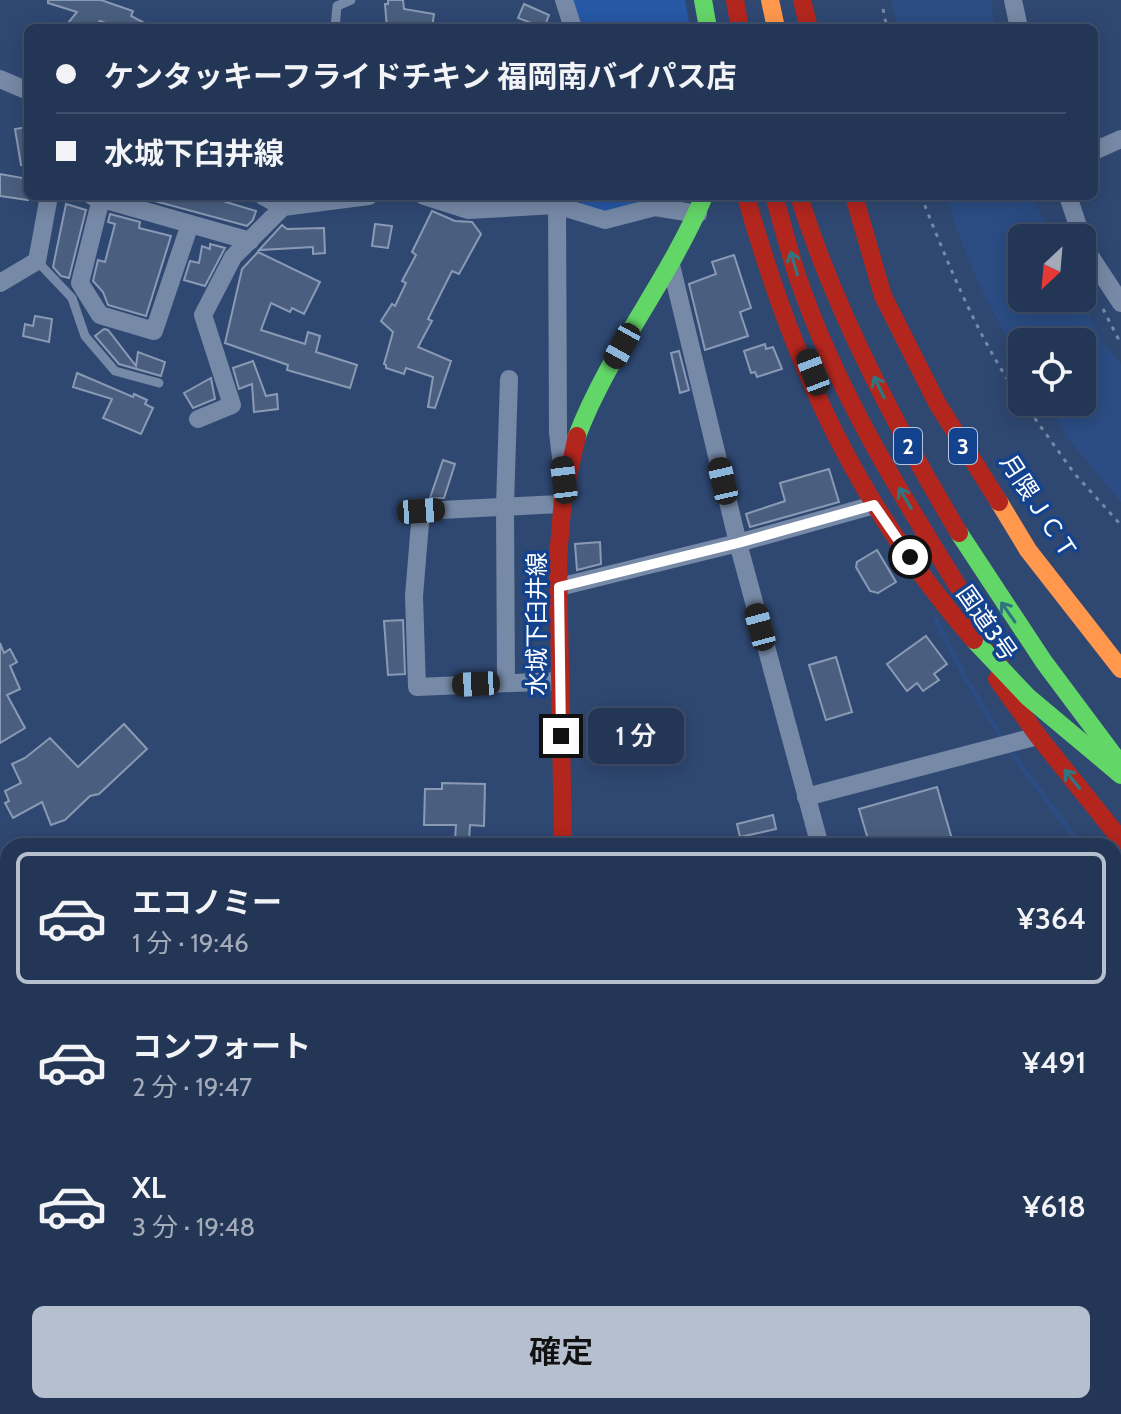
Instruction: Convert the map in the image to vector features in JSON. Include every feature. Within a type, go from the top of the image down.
[{"type":"main road","points":[[703,0],[707,24]]},
{"type":"main road","points":[[711,0],[715,24]]},
{"type":"main road","points":[[734,0],[737,24]]},
{"type":"main road","points":[[748,0],[752,24]]},
{"type":"main road","points":[[770,0],[775,24]]},
{"type":"main road","points":[[789,0],[794,24]]},
{"type":"main road","points":[[802,0],[808,24]]},
{"type":"main road","points":[[747,200],[759,244],[817,401],[846,459],[891,530],[980,649],[1056,722],[1121,775]]},
{"type":"main road","name":"国道3号","points":[[756,200],[775,272],[846,457],[874,505],[1120,838]]},
{"type":"main road","points":[[775,200],[799,280],[836,368],[892,477],[1045,733],[1121,816]]},
{"type":"main road","name":"2","points":[[801,200],[836,293],[935,496],[993,590],[1121,765]]},
{"type":"main road","points":[[844,200],[883,296]]},
{"type":"main road","name":"3","points":[[855,200],[883,296],[937,403],[1028,550],[1121,669]]},
{"type":"main road","name":"月隈ＪＣＴ","points":[[869,200],[881,244],[910,321],[975,452],[1042,558],[1074,601],[1121,653]]},
{"type":"main road","name":"水城下臼井線","points":[[563,838],[559,587],[560,504],[564,480],[589,406],[671,265],[701,205]]},
{"type":"street","points":[[564,0],[572,24]]},
{"type":"street","points":[[1013,0],[1018,24]]},
{"type":"street","points":[[0,79],[24,89]]},
{"type":"street","points":[[1098,149],[1121,139]]},
{"type":"street","points":[[0,283],[37,261],[48,200]]},
{"type":"street","points":[[96,200],[80,283],[100,315],[154,331],[190,224]]},
{"type":"street","points":[[107,200],[250,241]]},
{"type":"street","points":[[270,200],[283,207],[338,200]]},
{"type":"street","points":[[437,200],[468,210],[556,200],[605,220],[655,207],[701,205]]},
{"type":"street","points":[[556,200],[558,433],[564,480]]},
{"type":"street","points":[[1069,200],[1086,250],[1121,303]]},
{"type":"street","points":[[198,419],[232,405],[203,315],[233,257],[283,207]]},
{"type":"street","points":[[671,265],[738,543],[818,838]]},
{"type":"street","points":[[506,682],[505,505],[509,379]]},
{"type":"street","points":[[560,504],[421,511],[414,596],[417,687],[560,681]]},
{"type":"street","points":[[559,587],[738,543],[874,505]]},
{"type":"street","points":[[806,797],[1045,733]]},
{"type":"lane","points":[[335,24],[337,6],[351,0]]},
{"type":"lane","points":[[37,261],[72,298],[85,336],[115,371],[159,383]]},
{"type":"path","points":[[883,9],[886,24]]},
{"type":"path","points":[[923,200],[950,268],[1008,381]]},
{"type":"path","points":[[1033,416],[1074,473],[1121,525]]},
{"type":"shaded area","points":[[571,0],[685,0],[689,24],[579,24]]},
{"type":"shaded area","points":[[892,0],[991,0],[994,24],[896,24]]},
{"type":"shaded area","points":[[575,200],[652,200],[615,211],[590,207]]},
{"type":"shaded area","points":[[948,200],[1034,200],[1046,224],[1008,224],[1008,312],[1088,312],[1095,328],[1008,328],[1008,339],[978,282]]},
{"type":"shaded area","points":[[1096,329],[1102,342],[1121,364],[1121,502],[1070,441],[1055,416],[1096,416]]},
{"type":"building","points":[[48,0],[101,0],[133,11],[131,16],[146,24],[108,24],[100,21],[97,24],[67,24],[77,12],[48,3]]},
{"type":"building","points":[[388,0],[403,0],[404,9],[434,14],[433,24],[387,24],[385,4]]},
{"type":"building","points":[[524,4],[549,15],[546,24],[534,24],[518,18]]},
{"type":"building","points":[[24,128],[24,165],[21,165],[15,129]]},
{"type":"building","points":[[0,174],[24,178],[24,199],[0,196]]},
{"type":"building","points":[[151,200],[219,200],[256,211],[247,226]]},
{"type":"building","points":[[66,204],[86,210],[69,278],[61,276],[53,267]]},
{"type":"building","points":[[432,211],[455,221],[472,222],[481,234],[459,274],[452,271],[418,347],[451,361],[435,408],[428,407],[433,377],[406,368],[404,374],[386,368],[384,364],[393,332],[381,321],[392,304],[395,306],[406,283],[402,281],[416,255],[412,252]]},
{"type":"building","points":[[110,214],[140,222],[139,228],[171,236],[146,316],[108,305],[103,292],[93,281],[98,260],[105,262],[115,224],[108,222]]},
{"type":"building","points":[[375,224],[392,226],[388,248],[372,246]]},
{"type":"building","points":[[282,225],[287,229],[324,228],[325,253],[313,254],[313,247],[259,250]]},
{"type":"building","points":[[210,244],[225,248],[205,286],[184,280],[190,261],[199,263],[202,246],[210,249]]},
{"type":"building","points":[[258,252],[320,282],[304,314],[292,308],[290,312],[271,303],[261,330],[305,344],[308,332],[320,336],[316,352],[357,365],[350,388],[287,370],[288,365],[225,343],[242,269]]},
{"type":"building","points":[[734,255],[751,308],[740,312],[748,336],[705,350],[689,284],[716,274],[712,262]]},
{"type":"building","points":[[35,316],[52,319],[49,342],[23,336],[25,324],[33,326]]},
{"type":"building","points":[[104,329],[136,366],[138,352],[165,362],[161,376],[119,364],[95,336]]},
{"type":"building","points":[[765,344],[766,349],[773,347],[782,369],[757,377],[755,372],[751,373],[744,351]]},
{"type":"building","points":[[679,351],[689,390],[680,393],[671,353]]},
{"type":"building","points":[[253,361],[266,396],[277,394],[278,409],[254,412],[252,384],[239,389],[233,368]]},
{"type":"building","points":[[77,373],[147,400],[145,404],[153,408],[141,434],[103,418],[112,399],[73,387]]},
{"type":"building","points":[[211,378],[215,399],[193,408],[184,393]]},
{"type":"building","points":[[443,460],[455,464],[444,498],[430,498]]},
{"type":"building","points":[[829,469],[839,502],[750,527],[746,514],[785,501],[780,483]]},
{"type":"building","points":[[600,542],[601,564],[577,570],[575,544]]},
{"type":"building","points":[[877,550],[896,582],[878,593],[870,591],[856,567],[857,562]]},
{"type":"building","points":[[403,620],[405,674],[388,675],[384,621]]},
{"type":"building","points":[[926,636],[947,664],[934,674],[939,680],[923,691],[917,683],[907,691],[887,664]]},
{"type":"building","points":[[0,643],[4,653],[10,649],[17,662],[10,666],[20,689],[7,695],[25,728],[0,743]]},
{"type":"building","points":[[836,657],[852,712],[826,720],[809,665]]},
{"type":"building","points":[[124,724],[147,749],[99,794],[90,796],[65,820],[51,825],[42,802],[13,818],[5,803],[9,801],[5,791],[21,783],[12,764],[50,738],[78,767]]},
{"type":"building","points":[[442,783],[485,784],[484,826],[470,825],[469,838],[455,838],[456,825],[424,825],[425,789],[442,789]]},
{"type":"building","points":[[937,787],[952,838],[868,838],[859,809]]},
{"type":"building","points":[[773,815],[776,829],[740,837],[737,824]]},
{"type":"waterway","points":[[936,620],[966,679],[1003,740]]},
{"type":"waterway","points":[[1008,748],[1075,838]]},
{"type":"traffic: fast","points":[[703,0],[707,24]]},
{"type":"traffic: fast","points":[[577,436],[590,404],[674,257],[702,200]]},
{"type":"traffic: fast","points":[[959,533],[1044,662],[1121,765]]},
{"type":"traffic: fast","points":[[974,640],[1028,697],[1121,775]]},
{"type":"traffic: slow","points":[[770,0],[775,24]]},
{"type":"traffic: slow","points":[[999,502],[1028,550],[1121,669]]},
{"type":"traffic: jam","points":[[735,0],[739,24]]},
{"type":"traffic: jam","points":[[802,0],[808,24]]},
{"type":"traffic: jam","points":[[747,200],[785,319],[834,432],[896,538],[974,640]]},
{"type":"traffic: jam","points":[[775,200],[798,278],[839,377],[916,519],[1001,656]]},
{"type":"traffic: jam","points":[[800,200],[830,283],[869,369],[959,533]]},
{"type":"traffic: jam","points":[[855,200],[883,296],[937,403],[999,502]]},
{"type":"traffic: jam","points":[[563,838],[558,558],[563,498],[577,436]]},
{"type":"traffic: jam","points":[[997,679],[1119,838]]},
{"type":"route","points":[[561,736],[559,587],[738,543],[874,505],[910,557]]}]
